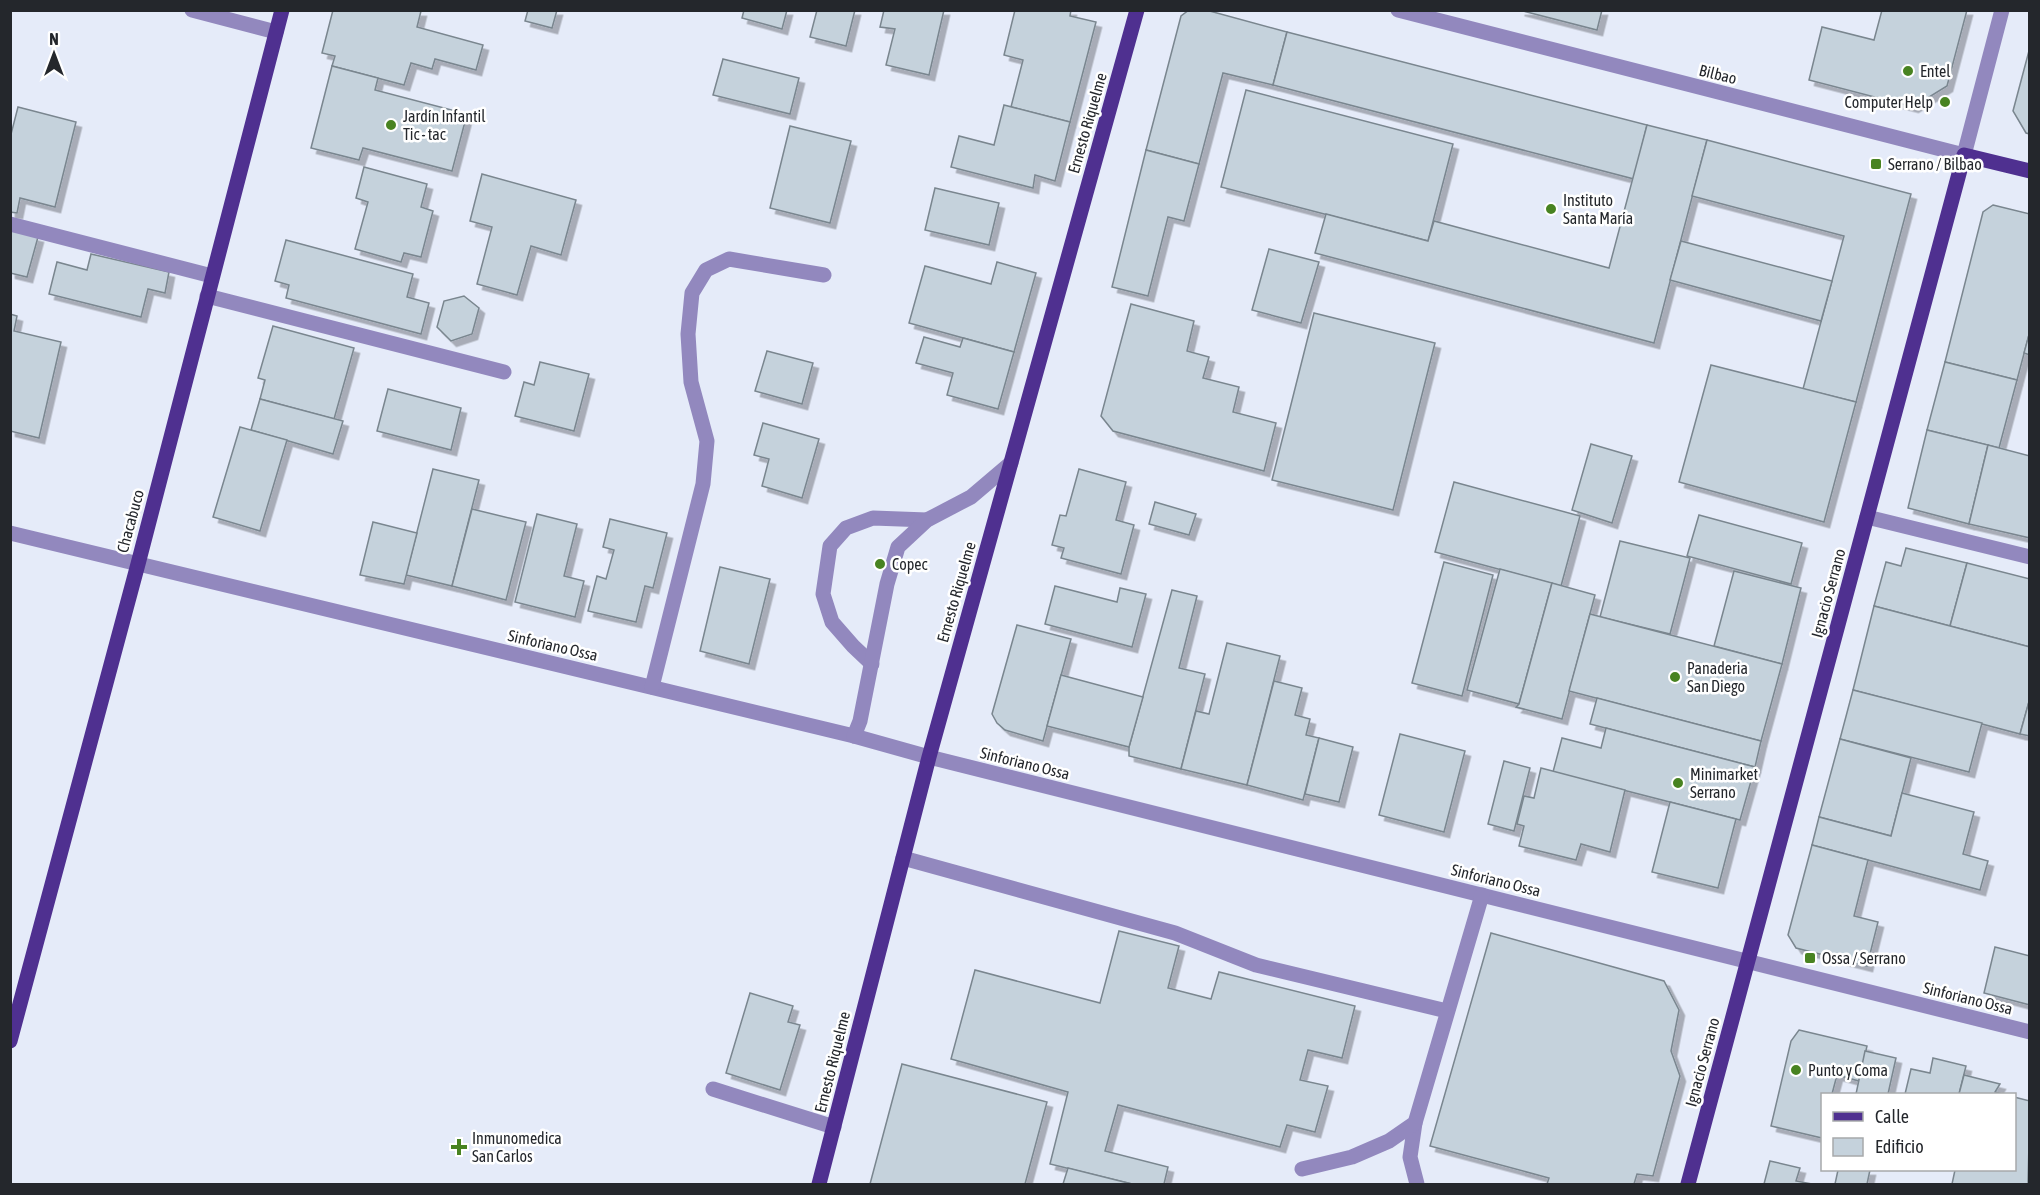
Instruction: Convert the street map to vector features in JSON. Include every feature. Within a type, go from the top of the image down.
[{"type":"main road","name":"Chacabuco","points":[[10,1041],[138,564],[282,10]]},
{"type":"main road","name":"Ernesto Riquelme","points":[[819,1185],[929,757],[1137,10]]},
{"type":"main road","name":"Bilbao","points":[[1964,155],[2030,171]]},
{"type":"main road","name":"Ignacio Serrano","points":[[1688,1185],[1964,155]]},
{"type":"street","points":[[192,10],[276,32]]},
{"type":"street","name":"Bilbao","points":[[1398,10],[1964,155]]},
{"type":"street","name":"Ignacio Serrano","points":[[1964,155],[2002,10]]},
{"type":"street","points":[[10,224],[212,276]]},
{"type":"street","points":[[652,687],[703,484],[707,441],[691,382],[688,334],[692,292],[706,270],[729,259],[824,276]]},
{"type":"street","points":[[207,296],[504,372]]},
{"type":"street","points":[[854,736],[860,721],[887,584],[898,547],[927,520],[971,497],[1011,463]]},
{"type":"street","points":[[1867,517],[2030,557]]},
{"type":"street","points":[[872,664],[832,622],[823,594],[830,546],[846,528],[873,518],[927,520]]},
{"type":"street","name":"Sinforiano Ossa","points":[[10,533],[854,736],[929,757],[2030,1032]]},
{"type":"street","points":[[903,858],[1175,933],[1256,965],[1447,1011]]},
{"type":"street","points":[[1417,1185],[1410,1157],[1414,1123],[1482,895]]},
{"type":"street","points":[[713,1089],[834,1127]]},
{"type":"street","points":[[1302,1169],[1352,1157],[1389,1141],[1414,1123]]},
{"type":"building","points":[[333,10],[421,11],[417,27],[483,45],[476,70],[435,59],[432,69],[411,63],[404,85],[332,66],[335,56],[322,53]]},
{"type":"building","points":[[528,10],[557,10],[552,28],[525,21]]},
{"type":"building","points":[[744,10],[787,10],[782,29],[742,18]]},
{"type":"building","points":[[817,10],[855,10],[846,46],[810,37]]},
{"type":"building","points":[[884,10],[944,10],[929,75],[886,65],[895,29],[880,27]]},
{"type":"building","points":[[1015,10],[1071,10],[1070,16],[1096,22],[1070,122],[1011,107],[1023,60],[1004,55]]},
{"type":"building","points":[[1189,10],[1206,10],[1287,32],[1273,85],[1223,73],[1199,164],[1146,150],[1181,16]]},
{"type":"building","points":[[1519,10],[1602,10],[1597,30]]},
{"type":"building","points":[[1882,10],[1967,10],[1947,86],[1913,107],[1809,80],[1822,27],[1874,40]]},
{"type":"building","points":[[1287,32],[1647,125],[1634,179],[1273,85]]},
{"type":"building","points":[[2030,47],[2030,134],[2026,133],[2013,111]]},
{"type":"building","points":[[723,59],[799,78],[790,114],[713,95]]},
{"type":"building","name":"Jardín Infantil Tic - tac","points":[[332,66],[378,78],[375,90],[467,114],[452,171],[363,148],[359,160],[311,148]]},
{"type":"building","points":[[1246,90],[1453,144],[1428,241],[1221,187]]},
{"type":"building","points":[[1004,105],[1070,122],[1055,181],[1035,175],[1033,188],[951,167],[959,136],[994,145]]},
{"type":"building","points":[[18,107],[76,122],[55,207],[20,198],[17,213],[10,212],[10,138]]},
{"type":"building","points":[[1647,125],[1707,140],[1654,343],[1315,253],[1326,214],[1428,241],[1434,221],[1609,268]]},
{"type":"building","points":[[790,126],[851,141],[830,223],[770,208]]},
{"type":"building","points":[[1707,140],[1911,194],[1856,402],[1803,389],[1844,236],[1692,196]]},
{"type":"building","points":[[1146,150],[1199,164],[1184,221],[1168,217],[1148,296],[1112,287]]},
{"type":"building","points":[[364,167],[427,184],[421,207],[433,211],[421,257],[404,253],[401,262],[355,249],[368,202],[356,198]]},
{"type":"building","points":[[482,174],[576,200],[561,255],[531,246],[517,295],[477,284],[492,227],[470,221]]},
{"type":"building","points":[[935,188],[999,203],[989,245],[925,230]]},
{"type":"building","points":[[1993,205],[2030,214],[2030,331],[2017,380],[1945,362],[1983,212]]},
{"type":"building","points":[[10,230],[38,237],[27,277],[10,273]]},
{"type":"building","points":[[286,240],[413,274],[407,297],[429,303],[421,334],[286,298],[289,285],[275,281]]},
{"type":"building","points":[[1681,241],[1832,281],[1821,321],[1670,280]]},
{"type":"building","points":[[1269,249],[1319,262],[1301,323],[1252,310]]},
{"type":"building","points":[[91,254],[169,272],[165,293],[148,289],[141,317],[49,294],[57,262],[87,270]]},
{"type":"building","points":[[997,262],[1036,273],[1014,352],[909,323],[925,266],[991,284]]},
{"type":"building","points":[[464,296],[479,308],[472,334],[451,341],[437,327],[444,301]]},
{"type":"building","points":[[1131,304],[1194,321],[1187,351],[1209,357],[1203,378],[1239,387],[1233,412],[1276,423],[1264,471],[1113,431],[1101,416]]},
{"type":"building","points":[[1314,313],[1435,343],[1393,510],[1272,480]]},
{"type":"building","points":[[10,314],[17,316],[14,331],[61,342],[39,438],[10,431]]},
{"type":"building","points":[[273,326],[354,348],[334,419],[260,399],[265,380],[258,378]]},
{"type":"building","points":[[2030,331],[2030,355],[2024,353]]},
{"type":"building","points":[[924,337],[960,347],[963,338],[1014,352],[998,409],[947,395],[953,373],[916,363]]},
{"type":"building","points":[[767,351],[813,363],[802,404],[755,391]]},
{"type":"building","points":[[540,362],[589,374],[574,431],[515,416],[524,382],[534,385]]},
{"type":"building","points":[[1945,362],[2017,380],[1999,448],[1927,430]]},
{"type":"building","points":[[1711,365],[1856,402],[1824,522],[1679,482]]},
{"type":"building","points":[[388,389],[461,408],[451,450],[377,431]]},
{"type":"building","points":[[260,399],[343,421],[333,454],[251,430]]},
{"type":"building","points":[[763,423],[819,439],[802,498],[762,486],[769,459],[754,455]]},
{"type":"building","points":[[240,427],[287,440],[260,531],[213,517]]},
{"type":"building","points":[[1927,430],[1988,445],[1969,524],[1908,508]]},
{"type":"building","points":[[1591,444],[1632,456],[1612,523],[1572,510]]},
{"type":"building","points":[[1988,445],[2030,456],[2030,538],[1969,524]]},
{"type":"building","points":[[433,469],[479,480],[452,586],[406,575]]},
{"type":"building","points":[[1079,469],[1126,482],[1116,520],[1134,525],[1121,574],[1061,558],[1064,548],[1052,545],[1060,515],[1066,516]]},
{"type":"building","points":[[1454,482],[1580,516],[1561,586],[1435,552]]},
{"type":"building","points":[[1155,502],[1196,514],[1189,535],[1149,524]]},
{"type":"building","points":[[472,509],[526,522],[506,600],[452,586]]},
{"type":"building","points":[[537,514],[577,524],[564,576],[584,581],[575,617],[515,602]]},
{"type":"building","points":[[1699,515],[1802,543],[1791,584],[1687,556]]},
{"type":"building","points":[[610,519],[667,533],[653,588],[645,586],[636,622],[588,611],[597,576],[606,579],[614,550],[603,547]]},
{"type":"building","points":[[373,522],[417,533],[404,584],[360,575]]},
{"type":"building","points":[[1620,541],[1690,558],[1670,634],[1600,617]]},
{"type":"building","points":[[1906,548],[1967,563],[1950,626],[1874,606],[1886,562],[1901,566]]},
{"type":"building","points":[[1444,562],[1493,575],[1462,696],[1412,683]]},
{"type":"building","points":[[1967,563],[2030,579],[2030,647],[1950,626]]},
{"type":"building","points":[[720,567],[770,579],[749,664],[700,651]]},
{"type":"building","points":[[1500,569],[1552,583],[1519,704],[1467,690]]},
{"type":"building","points":[[1734,571],[1801,588],[1782,664],[1714,646]]},
{"type":"building","points":[[1552,583],[1595,595],[1562,719],[1516,707],[1519,704]]},
{"type":"building","points":[[1055,586],[1117,602],[1120,588],[1146,594],[1132,647],[1045,624]]},
{"type":"building","points":[[1172,590],[1197,596],[1179,668],[1205,674],[1181,769],[1129,756],[1129,747]]},
{"type":"building","points":[[1874,606],[2030,647],[2030,698],[2020,734],[1853,690]]},
{"type":"building","name":"Panaderia San Diego","points":[[1590,614],[1782,664],[1761,741],[1569,691]]},
{"type":"building","points":[[1017,625],[1071,639],[1043,741],[1005,730],[992,714]]},
{"type":"building","points":[[1227,643],[1280,656],[1247,785],[1181,769],[1196,711],[1209,714]]},
{"type":"building","points":[[1061,675],[1143,697],[1129,747],[1047,726]]},
{"type":"building","points":[[1274,681],[1302,688],[1295,715],[1310,719],[1306,735],[1319,738],[1303,800],[1247,785]]},
{"type":"building","points":[[1853,690],[1982,723],[1969,772],[1840,739]]},
{"type":"building","points":[[1597,698],[1761,741],[1755,767],[1590,724]]},
{"type":"building","points":[[2030,698],[2030,736],[2020,734]]},
{"type":"building","points":[[1606,728],[1755,767],[1740,820],[1553,772],[1562,738],[1601,748]]},
{"type":"building","points":[[1400,734],[1465,751],[1444,832],[1379,815]]},
{"type":"building","points":[[1319,738],[1353,747],[1339,802],[1305,794]]},
{"type":"building","points":[[1840,739],[1911,758],[1891,836],[1819,817]]},
{"type":"building","points":[[1504,761],[1530,768],[1514,831],[1488,824]]},
{"type":"building","points":[[1541,768],[1625,790],[1610,852],[1581,844],[1576,860],[1519,846],[1524,826],[1517,824],[1524,796],[1534,798]]},
{"type":"building","points":[[1902,793],[1974,812],[1963,854],[1988,861],[1980,890],[1812,845],[1819,817],[1891,836]]},
{"type":"building","points":[[1670,802],[1736,819],[1718,888],[1652,872]]},
{"type":"building","points":[[1812,845],[1868,860],[1854,916],[1878,922],[1867,966],[1796,948],[1788,935]]},
{"type":"building","points":[[1119,931],[1179,946],[1168,988],[1211,999],[1219,972],[1355,1006],[1342,1058],[1308,1050],[1300,1080],[1328,1086],[1315,1132],[1287,1125],[1280,1147],[1118,1105],[1105,1151],[1168,1167],[1164,1184],[1132,1184],[1050,1164],[1068,1092],[951,1059],[975,970],[1100,1003]]},
{"type":"building","points":[[1491,933],[1664,981],[1679,1010],[1671,1051],[1680,1076],[1653,1176],[1637,1174],[1634,1184],[1547,1184],[1549,1178],[1430,1146]]},
{"type":"building","points":[[1995,947],[2030,956],[2030,1005],[1984,993]]},
{"type":"building","points":[[750,993],[793,1006],[788,1022],[800,1025],[780,1090],[726,1073]]},
{"type":"building","points":[[1799,1030],[1867,1046],[1859,1081],[1837,1075],[1832,1093],[1821,1093],[1821,1138],[1771,1126],[1791,1041]]},
{"type":"building","points":[[1865,1051],[1896,1058],[1888,1093],[1856,1093]]},
{"type":"building","points":[[1933,1058],[1966,1066],[1959,1093],[1905,1093],[1911,1069],[1930,1073]]},
{"type":"building","points":[[902,1064],[1047,1102],[1025,1184],[870,1184]]},
{"type":"building","points":[[1964,1075],[2000,1084],[1995,1092],[1999,1093],[1959,1093]]},
{"type":"building","points":[[2016,1098],[2030,1101],[2028,1184],[1952,1184],[1955,1171],[2016,1171]]},
{"type":"building","points":[[1770,1161],[1800,1168],[1796,1181],[1812,1184],[1764,1184]]},
{"type":"building","points":[[1068,1168],[1132,1184],[1063,1184]]},
{"type":"building","points":[[1838,1171],[1870,1171],[1867,1184],[1835,1184]]},
{"type":"place","name":"Entel","points":[[1908,71]]},
{"type":"place","name":"Computer Help","points":[[1945,102]]},
{"type":"place","name":"Jardín Infantil Tic - tac","points":[[391,125]]},
{"type":"place","name":"Serrano / Bilbao","points":[[1876,164]]},
{"type":"place","name":"Instituto Santa María","points":[[1551,209]]},
{"type":"place","name":"Copec","points":[[880,564]]},
{"type":"place","name":"Panaderia San Diego","points":[[1675,677]]},
{"type":"place","name":"Minimarket Serrano","points":[[1678,783]]},
{"type":"place","name":"Ossa / Serrano","points":[[1810,958]]},
{"type":"place","name":"Punto y Coma","points":[[1796,1070]]},
{"type":"place","name":"Inmunomedica San Carlos","points":[[459,1147]]}]
